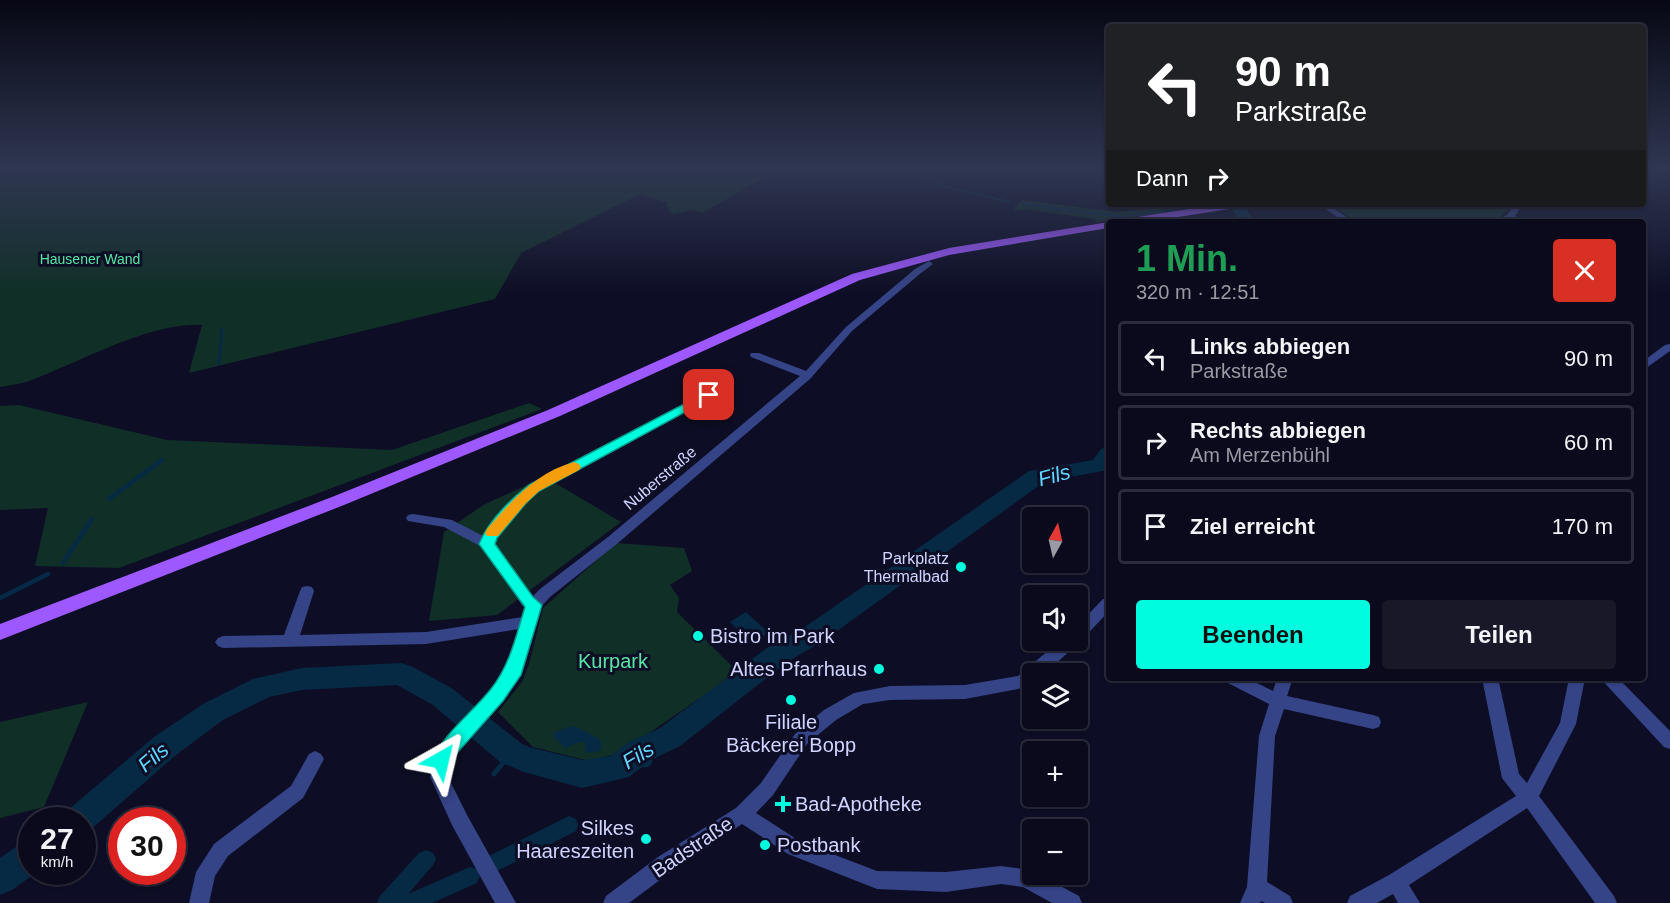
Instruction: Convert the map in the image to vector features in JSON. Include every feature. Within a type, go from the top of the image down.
[{"type":"main road","points":[[1145,219],[1196,211]]},
{"type":"main road","points":[[0,632],[329,505],[554,413],[856,277],[944,252],[1106,225]]},
{"type":"street","points":[[1506,219],[1514,211]]},
{"type":"street","points":[[1510,217],[1517,219]]},
{"type":"street","name":"Nuberstraße","points":[[534,605],[545,593],[613,540],[807,375],[849,329],[928,264]]},
{"type":"street","points":[[1646,365],[1668,347]]},
{"type":"street","points":[[755,355],[807,375]]},
{"type":"street","points":[[487,544],[502,520],[534,488],[709,395]]},
{"type":"street","points":[[413,518],[447,523],[487,544],[528,601],[534,605],[514,670],[487,706],[443,757],[439,777],[460,821],[507,903]]},
{"type":"street","points":[[290,640],[307,591]]},
{"type":"street","points":[[1088,624],[1106,605]]},
{"type":"street","points":[[223,642],[426,638],[528,622]]},
{"type":"street","name":"Badstraße","points":[[1046,663],[1059,651]]},
{"type":"street","points":[[1238,681],[1278,701],[1373,722]]},
{"type":"street","points":[[1283,903],[1254,895],[1267,736],[1284,681]]},
{"type":"street","points":[[1491,681],[1511,778],[1529,797],[1607,903]]},
{"type":"street","points":[[1357,903],[1396,882],[1529,797],[1568,724],[1575,681]]},
{"type":"street","points":[[1611,681],[1670,742]]},
{"type":"street","name":"Badstraße","points":[[625,900],[665,864],[742,814],[767,789],[801,739],[830,715],[860,698],[915,692],[965,692],[1022,682]]},
{"type":"street","points":[[200,903],[206,872],[221,850],[297,792],[315,759]]},
{"type":"street","points":[[742,814],[795,848],[877,880],[946,882],[1009,876],[1025,878],[1072,903]]},
{"type":"street","points":[[1396,882],[1410,903]]},
{"type":"green space","name":"Hausener Wand","points":[[0,211],[605,211],[521,253],[495,299],[189,373],[202,325],[182,326],[138,336],[32,380],[0,387]]},
{"type":"green space","name":"Hausener Wand","points":[[670,211],[686,211],[672,214]]},
{"type":"green space","points":[[1040,211],[1163,211],[1164,213],[1096,222],[1095,219]]},
{"type":"green space","points":[[1341,211],[1506,211],[1496,219],[1352,219]]},
{"type":"green space","points":[[529,403],[542,409],[119,568],[35,566],[48,508],[0,510],[0,406],[19,405],[167,440],[392,450]]},
{"type":"green space","points":[[545,477],[621,522],[497,615],[429,621],[444,532],[485,504]]},
{"type":"green space","name":"Kurpark","points":[[616,543],[684,548],[692,571],[670,585],[679,598],[677,612],[738,672],[620,753],[589,761],[533,747],[498,712],[522,682],[529,664],[543,608]]},
{"type":"green space","points":[[88,702],[44,807],[18,807],[18,814],[0,818],[0,722]]},
{"type":"water","points":[[746,612],[769,633],[752,643],[730,622]]},
{"type":"water","points":[[571,726],[600,739],[602,745],[600,751],[585,753],[586,743],[580,742],[565,748],[553,737],[553,733]]},
{"type":"waterway","points":[[1077,211],[1122,217],[1161,211]]},
{"type":"waterway","name":"Fils","points":[[1241,211],[1246,219]]},
{"type":"waterway","points":[[219,364],[222,329]]},
{"type":"waterway","name":"Fils","points":[[94,807],[165,746],[213,712],[263,687],[302,679],[401,674],[443,697],[511,753],[524,759],[582,774],[618,768],[638,752],[670,737],[777,655],[814,634],[1037,476],[1100,465],[1106,456]]},
{"type":"waterway","points":[[109,499],[162,460]]},
{"type":"waterway","points":[[63,563],[92,519]]},
{"type":"waterway","points":[[0,598],[48,574]]},
{"type":"waterway","name":"Fils","points":[[670,737],[675,743]]},
{"type":"waterway","points":[[638,752],[644,761]]},
{"type":"waterway","points":[[494,774],[511,753]]},
{"type":"waterway","points":[[496,862],[569,825]]},
{"type":"waterway","points":[[387,903],[426,859]]},
{"type":"waterway","name":"Fils","points":[[0,878],[18,865]]},
{"type":"waterway","points":[[410,903],[470,876]]},
{"type":"slow traffic","points":[[492,533],[520,499],[534,488],[574,467]]},
{"type":"place","name":"Parkplatz Thermalbad","points":[[961,567]]},
{"type":"place","name":"Bistro im Park","points":[[698,636]]},
{"type":"place","name":"Altes Pfarrhaus","points":[[879,669]]},
{"type":"place","name":"Filiale Bäckerei Bopp","points":[[791,700]]},
{"type":"place","name":"Bad-Apotheke","points":[[783,804]]},
{"type":"place","name":"Silkes Haareszeiten","points":[[646,839]]},
{"type":"place","name":"Postbank","points":[[765,845]]},
{"type":"route","points":[[441,760],[497,695],[514,670],[519,660],[534,605],[528,601],[487,544],[490,536],[520,499],[534,488],[709,395]]}]
